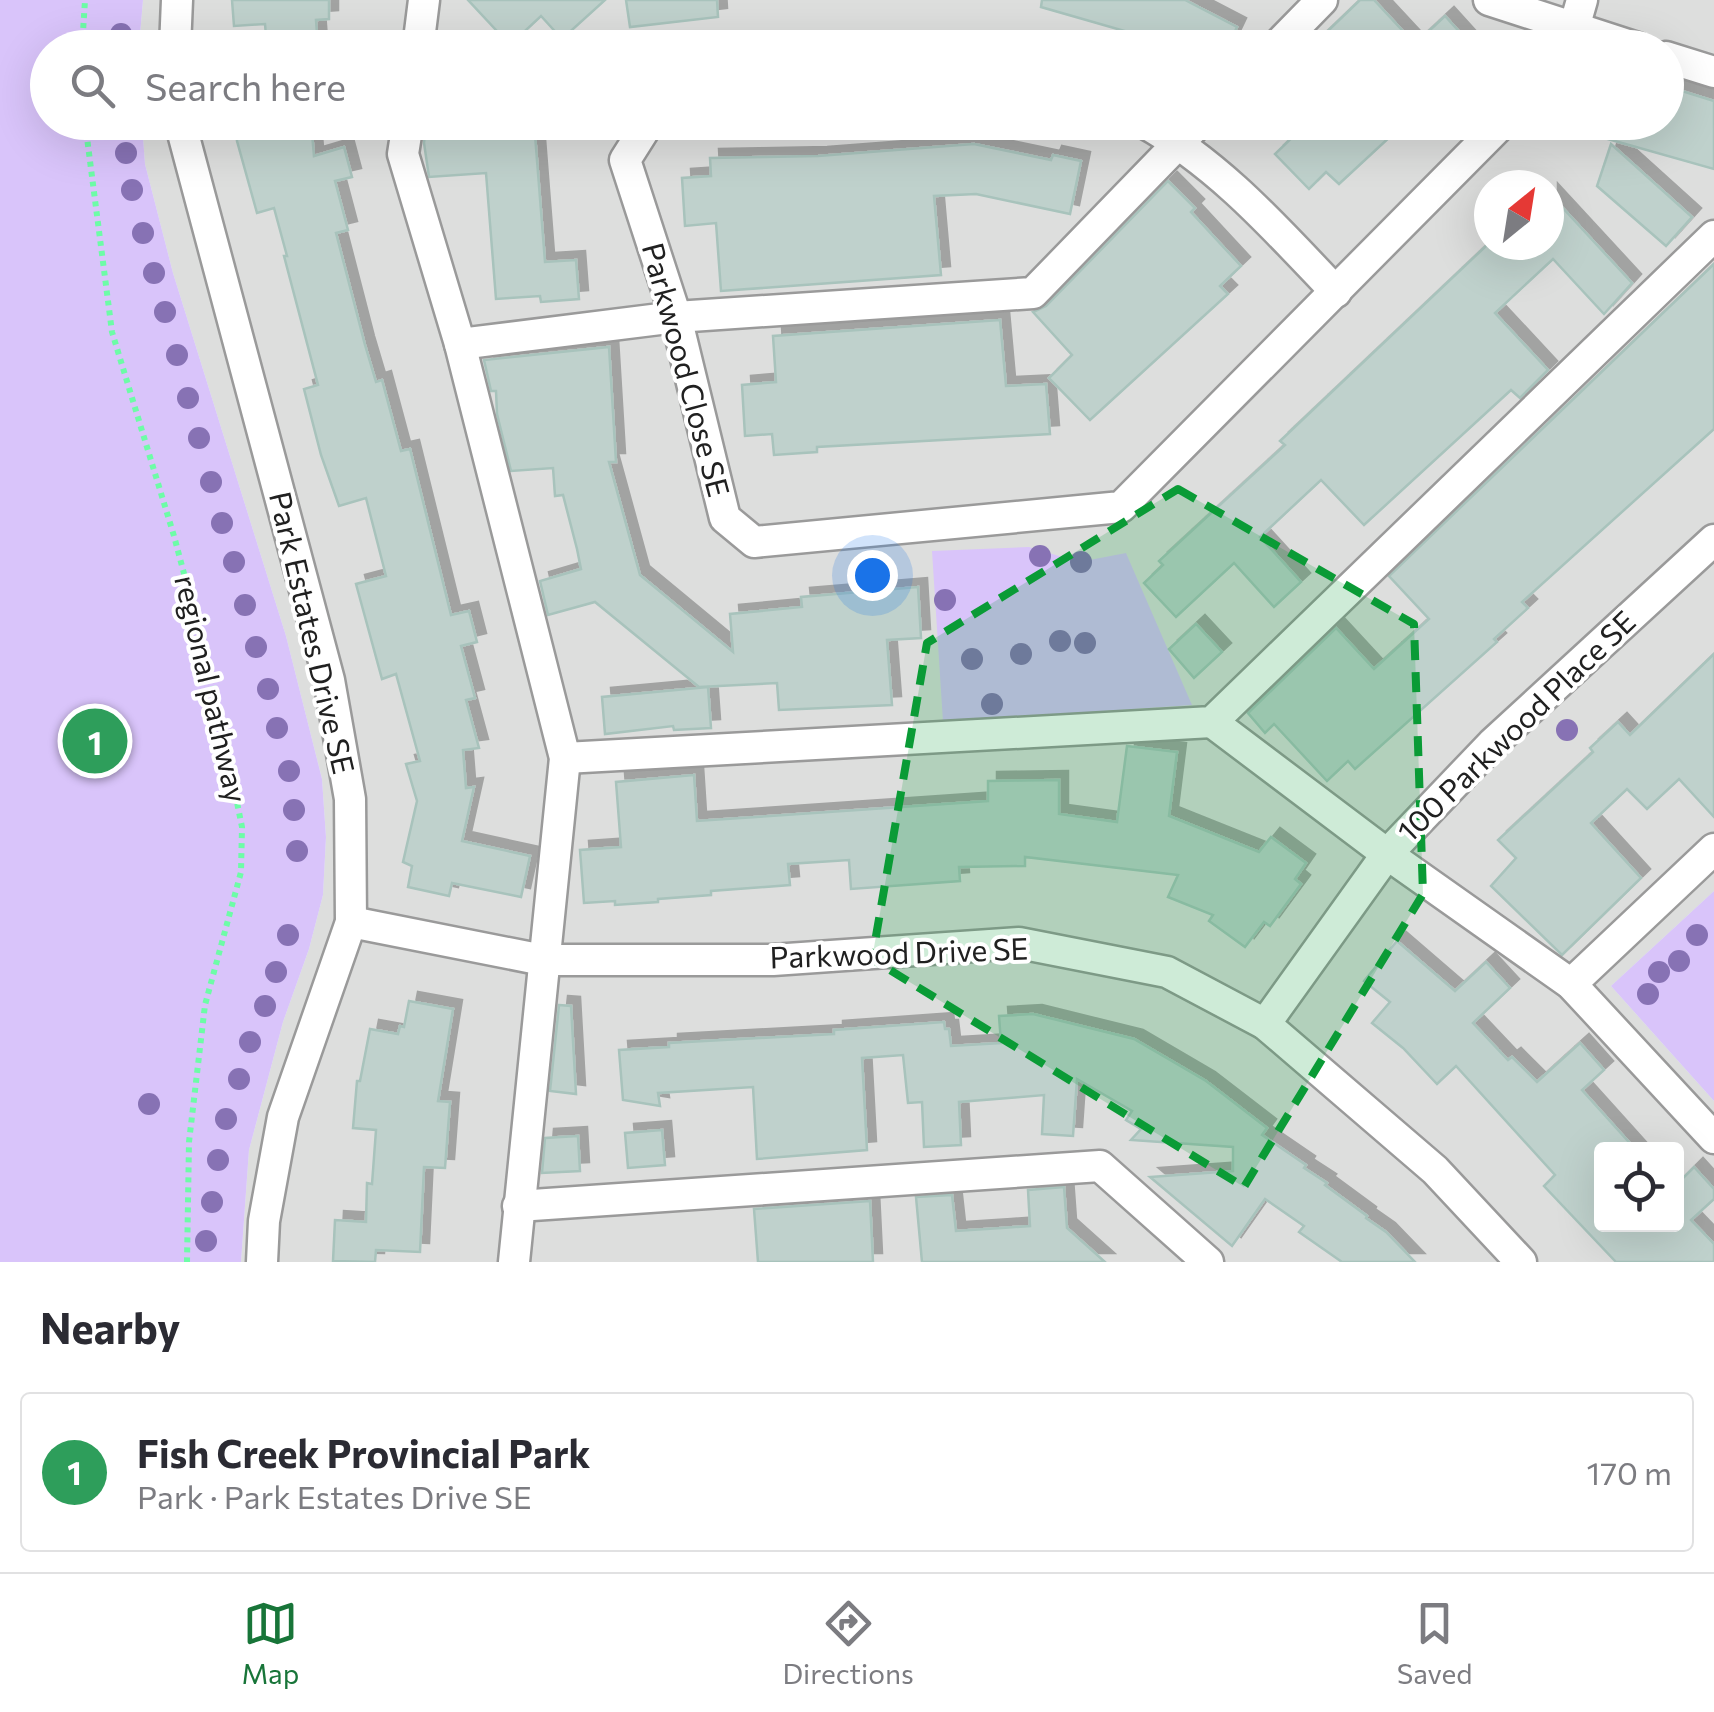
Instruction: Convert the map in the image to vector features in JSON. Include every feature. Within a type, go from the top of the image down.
[{"type":"street","points":[[176,30],[177,0]]},
{"type":"street","points":[[420,30],[424,0]]},
{"type":"street","points":[[1292,30],[1322,0]]},
{"type":"street","points":[[1489,0],[1572,25]]},
{"type":"street","points":[[1684,63],[1714,72]]},
{"type":"street","name":"Park Estates Drive SE","points":[[185,140],[329,680],[350,799],[351,922],[284,1117],[264,1221],[262,1262]]},
{"type":"street","points":[[405,140],[403,154],[460,344],[566,758],[514,1262]]},
{"type":"street","name":"Parkwood Close SE","points":[[637,140],[624,160],[676,317],[725,518],[754,542],[1121,507],[1486,140]]},
{"type":"street","points":[[460,344],[676,317],[1033,293],[1181,140]]},
{"type":"street","points":[[1196,140],[1229,181],[1336,292]]},
{"type":"street","points":[[1212,722],[1714,236]]},
{"type":"street","name":"100 Parkwood Place SE","points":[[1265,1024],[1387,854],[1492,744],[1714,540]]},
{"type":"street","points":[[566,758],[1212,722],[1387,854],[1571,984],[1714,1138]]},
{"type":"street","points":[[1571,984],[1714,849]]},
{"type":"street","name":"Parkwood Drive SE","points":[[351,922],[543,960],[773,960],[1020,943],[1167,972],[1265,1024],[1435,1170],[1521,1262]]},
{"type":"street","points":[[518,1206],[1100,1166],[1208,1262]]},
{"type":"path","points":[[83,30],[85,0]]},
{"type":"path","name":"regional pathway","points":[[87,140],[112,332],[174,536],[206,658],[242,827],[241,872],[218,946],[203,1022],[189,1142],[187,1262]]},
{"type":"highlighted area","points":[[1178,489],[1414,624],[1423,894],[1244,1187],[872,959],[927,643]]},
{"type":"shaded area","points":[[0,0],[143,0],[140,30],[30,30],[30,140],[143,140],[145,164],[173,273],[286,636],[322,779],[326,837],[323,895],[283,1022],[249,1150],[241,1262],[0,1262]]},
{"type":"shaded area","points":[[143,0],[1714,0],[1714,891],[1611,986],[1714,1101],[1714,1262],[241,1262],[249,1150],[283,1022],[323,895],[326,837],[322,779],[286,636],[173,273],[145,164],[143,140],[1684,140],[1684,30],[140,30]]},
{"type":"shaded area","points":[[1029,547],[1079,562],[1126,553],[1192,705],[943,722],[932,551]]},
{"type":"shaded area","points":[[1714,891],[1714,1101],[1611,986]]},
{"type":"building","points":[[232,0],[329,0],[329,19],[316,20],[317,30],[266,30],[265,24],[234,26]]},
{"type":"building","points":[[468,0],[605,0],[572,30],[554,30],[541,16],[526,30],[496,30]]},
{"type":"building","points":[[626,0],[717,0],[718,17],[630,27]]},
{"type":"building","points":[[1042,0],[1185,0],[1237,27],[1121,30],[1041,7]]},
{"type":"building","points":[[1360,0],[1374,0],[1402,30],[1329,30]]},
{"type":"building","points":[[1445,16],[1458,30],[1430,30]]},
{"type":"building","points":[[1684,92],[1714,101],[1714,169],[1611,140],[1684,140]]},
{"type":"building","points":[[313,140],[314,156],[344,147],[352,177],[335,181],[348,230],[336,233],[365,345],[376,382],[382,380],[401,451],[410,449],[451,615],[469,611],[477,642],[461,646],[475,698],[466,700],[479,748],[463,750],[466,788],[474,787],[462,841],[530,856],[521,897],[452,883],[449,896],[408,887],[412,866],[403,862],[417,801],[406,764],[420,761],[396,674],[382,679],[356,584],[386,576],[366,498],[339,506],[321,455],[304,389],[318,385],[287,256],[274,208],[257,213],[237,141]]},
{"type":"building","points":[[535,140],[545,262],[576,260],[579,299],[496,299],[486,173],[429,177],[424,143]]},
{"type":"building","points":[[1289,140],[1387,140],[1339,184],[1326,172],[1309,189],[1275,154]]},
{"type":"building","points":[[974,144],[1051,160],[1053,155],[1081,161],[1070,214],[976,194],[934,196],[941,275],[721,291],[716,223],[685,226],[682,178],[711,176],[710,158],[818,156]]},
{"type":"building","points":[[1611,144],[1692,217],[1666,246],[1597,186]]},
{"type":"building","points":[[1168,181],[1241,266],[1220,286],[1228,294],[1090,420],[1049,378],[1072,355],[1033,312],[1046,306]]},
{"type":"building","points":[[1564,209],[1632,283],[1604,314],[1554,260],[1564,260]]},
{"type":"building","points":[[1474,257],[1552,260],[1495,313],[1548,370],[1520,398],[1511,390],[1364,525],[1321,480],[1260,537],[1301,582],[1274,607],[1234,563],[1176,617],[1144,583],[1163,565],[1159,561],[1285,445],[1280,441]]},
{"type":"building","points":[[1714,264],[1714,429],[1522,602],[1528,608],[1494,639],[1497,642],[1355,769],[1348,761],[1327,781],[1274,724],[1265,733],[1248,713],[1336,628],[1374,669],[1429,619],[1389,576]]},
{"type":"building","points":[[1000,320],[1006,386],[1046,384],[1050,434],[817,447],[817,452],[774,455],[772,434],[745,436],[742,385],[776,382],[773,336]]},
{"type":"building","points":[[609,347],[616,462],[609,462],[640,575],[733,652],[730,614],[802,607],[801,597],[918,587],[921,638],[887,640],[892,705],[779,710],[777,683],[699,687],[595,602],[548,615],[540,581],[581,569],[577,549],[563,495],[555,496],[553,468],[511,471],[497,414],[496,391],[491,391],[484,360]]},
{"type":"building","points":[[1196,624],[1222,652],[1194,678],[1169,649]]},
{"type":"building","points":[[1714,654],[1714,817],[1679,779],[1647,809],[1627,789],[1591,823],[1641,878],[1562,955],[1491,886],[1516,858],[1498,840],[1593,752],[1590,748],[1618,722],[1630,735]]},
{"type":"building","points":[[708,687],[711,728],[674,730],[673,726],[605,734],[602,697]]},
{"type":"building","points":[[1127,746],[1177,752],[1169,816],[1259,852],[1271,837],[1306,863],[1295,879],[1301,884],[1270,926],[1264,922],[1245,947],[1209,921],[1213,915],[1168,897],[1178,875],[1025,857],[1025,866],[959,867],[960,881],[851,889],[849,860],[788,864],[790,885],[711,891],[711,895],[658,902],[584,903],[580,850],[621,847],[616,782],[694,775],[697,821],[988,801],[988,781],[1059,780],[1059,814],[1117,822]]},
{"type":"building","points":[[1397,941],[1455,991],[1486,962],[1510,988],[1473,1023],[1508,1060],[1512,1057],[1537,1082],[1580,1043],[1604,1070],[1582,1090],[1629,1142],[1594,1142],[1594,1232],[1684,1232],[1684,1177],[1694,1167],[1714,1189],[1714,1199],[1691,1220],[1714,1244],[1714,1262],[1616,1262],[1544,1186],[1555,1175],[1456,1066],[1437,1084],[1372,1023],[1390,1002],[1364,981]]},
{"type":"building","points":[[409,1001],[453,1009],[438,1101],[450,1102],[445,1168],[424,1167],[420,1252],[376,1250],[375,1262],[333,1261],[335,1220],[366,1222],[367,1183],[372,1184],[376,1130],[353,1128],[357,1081],[370,1029],[398,1034],[400,1026],[404,1027]]},
{"type":"building","points":[[559,1005],[571,1006],[576,1094],[550,1091]]},
{"type":"building","points":[[1033,1014],[1134,1039],[1206,1081],[1267,1128],[1262,1135],[1306,1165],[1304,1168],[1386,1232],[1415,1262],[1342,1262],[1299,1232],[1304,1226],[1265,1199],[1232,1246],[1150,1177],[1233,1171],[1233,1147],[1131,1140],[1141,1129],[1126,1120],[1132,1111],[1077,1079],[1073,1136],[1042,1134],[1044,1095],[959,1102],[961,1145],[924,1147],[922,1102],[908,1103],[903,1055],[862,1058],[867,1150],[757,1159],[753,1087],[658,1093],[660,1106],[623,1100],[619,1050],[944,1022],[951,1046],[1001,1043],[999,1016]]},
{"type":"building","points":[[662,1130],[665,1165],[628,1168],[625,1133]]},
{"type":"building","points":[[578,1136],[580,1171],[542,1173],[545,1138]]},
{"type":"building","points":[[1064,1187],[1067,1228],[1105,1262],[922,1262],[916,1197],[952,1195],[956,1231],[1002,1228],[1030,1226],[1028,1190]]},
{"type":"building","points":[[870,1201],[873,1262],[758,1262],[754,1209]]},
{"type":"place","name":"Fish Creek Provincial Park","points":[[95,741]]}]
